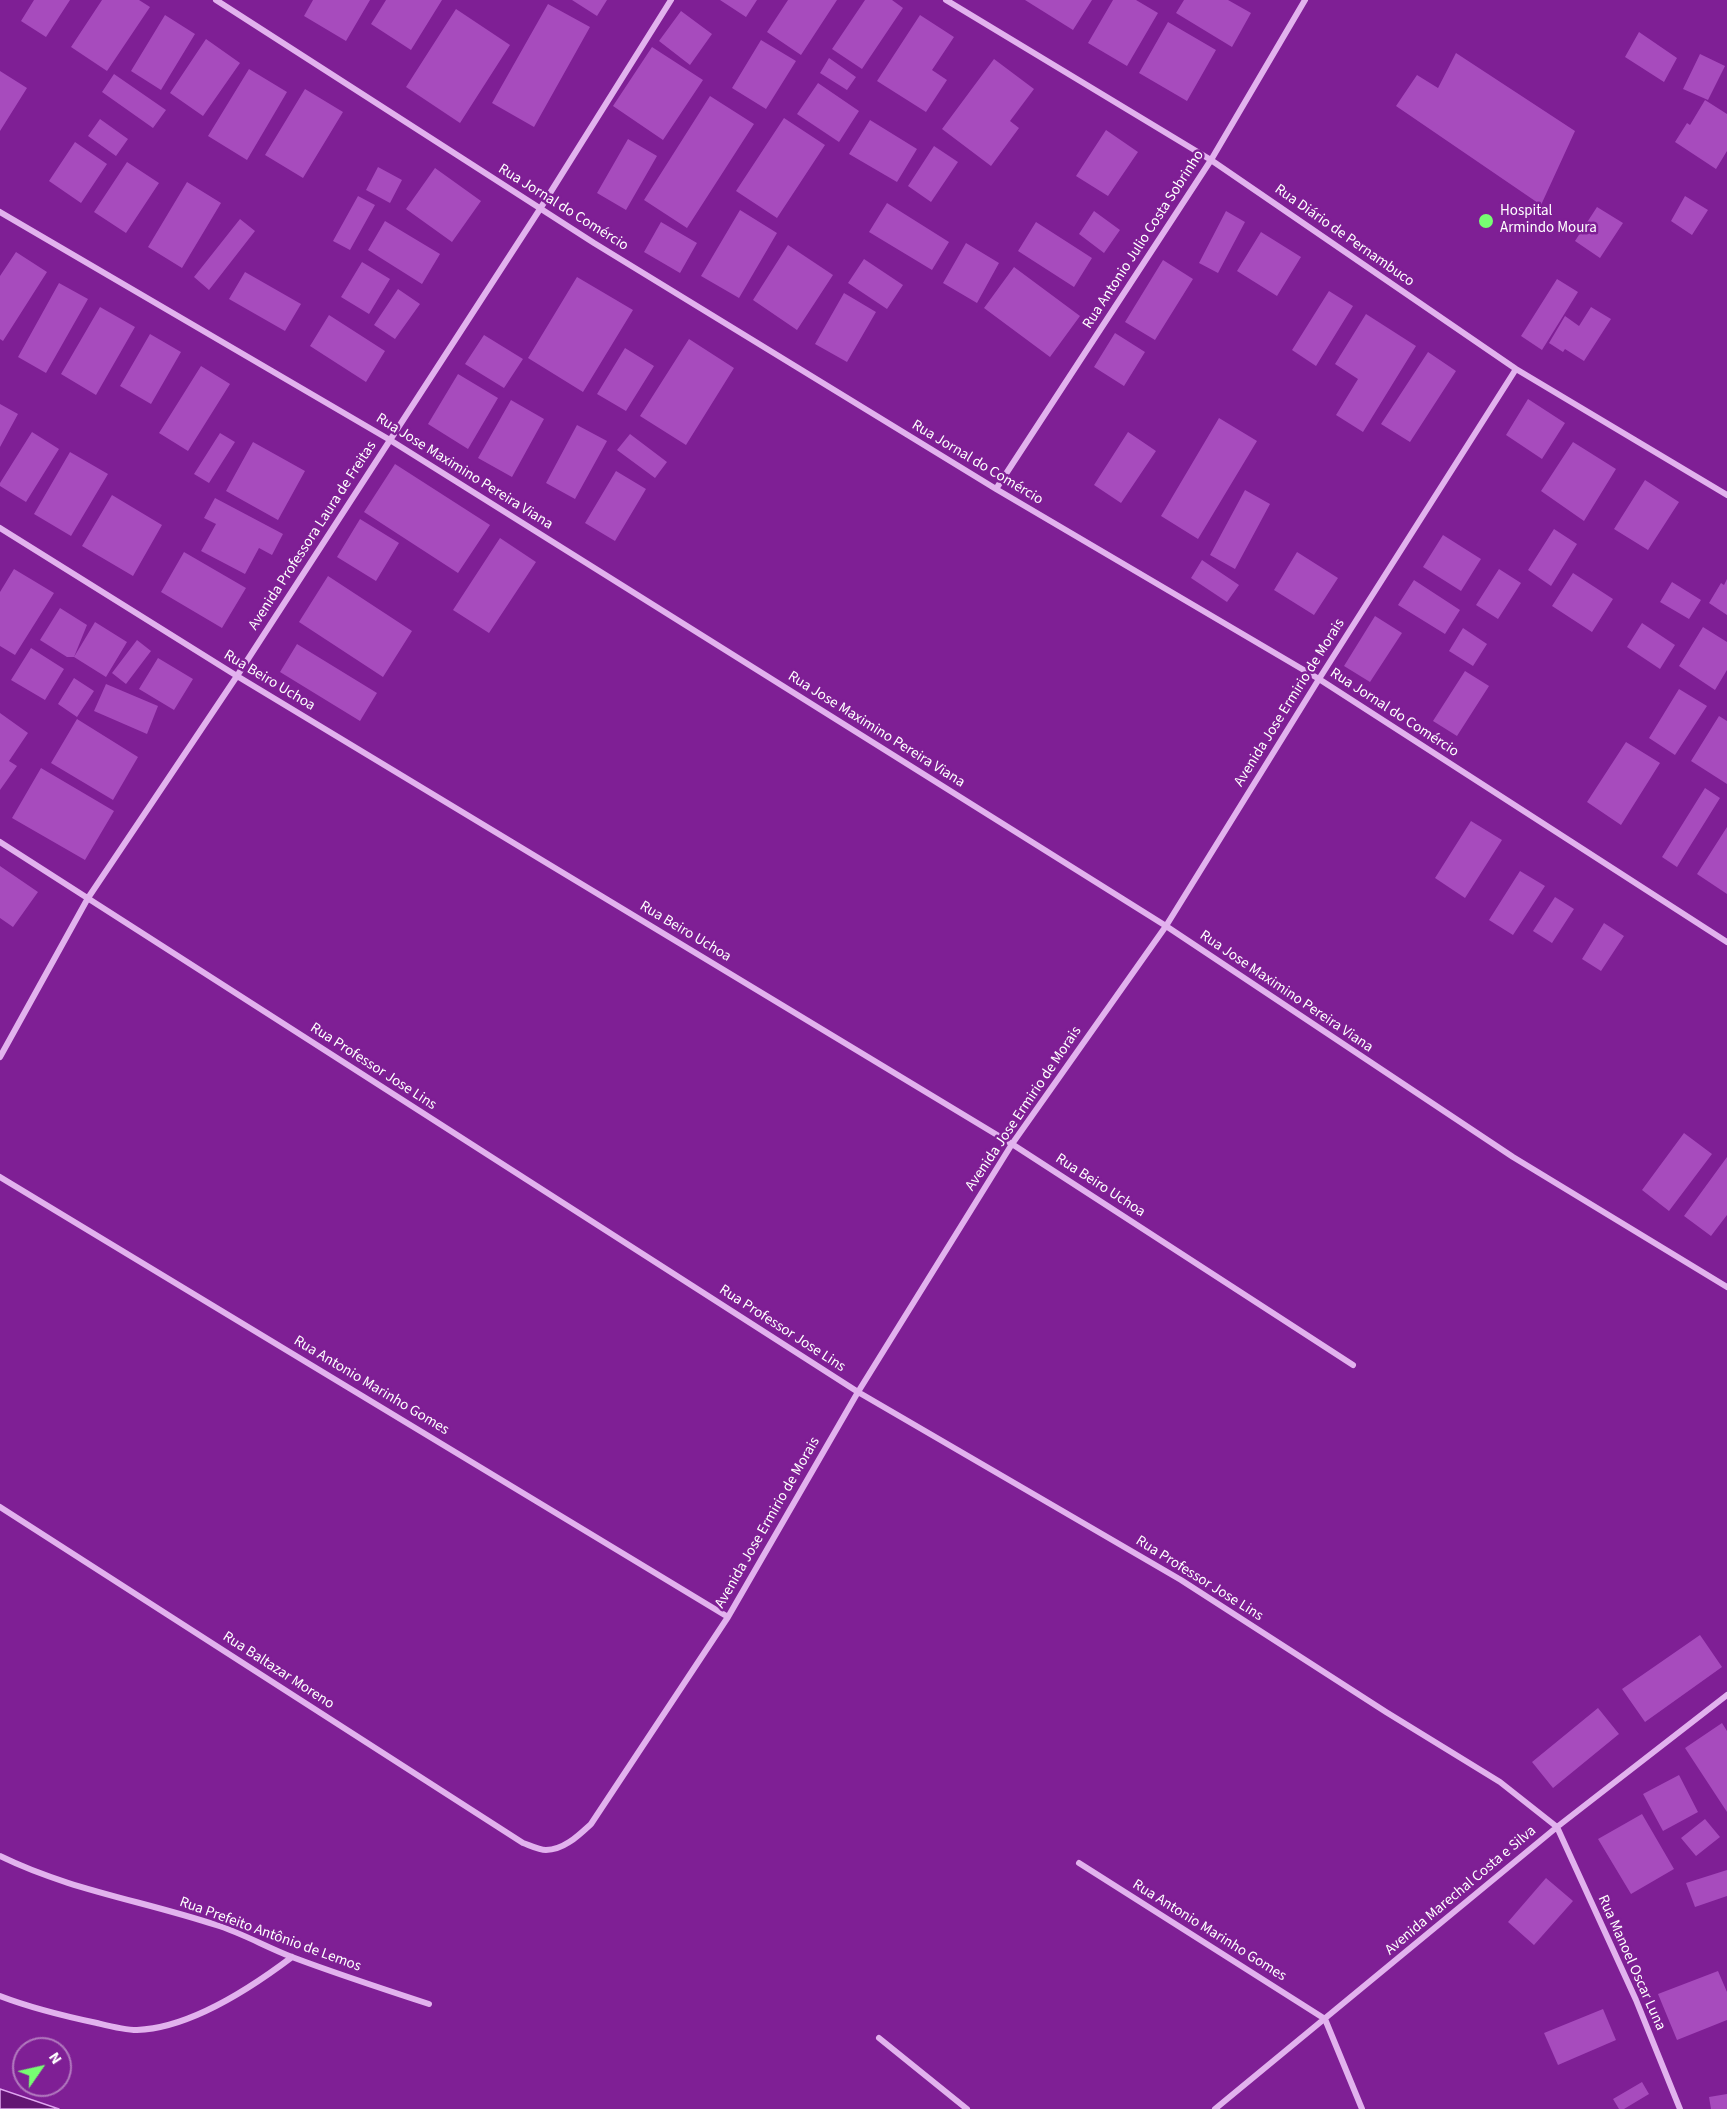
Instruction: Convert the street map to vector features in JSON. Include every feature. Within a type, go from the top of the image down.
[{"type":"street","name":"Rua Jornal do Comércio","points":[[216,0],[540,209],[996,489],[1319,679],[1727,942]]},
{"type":"street","name":"Avenida Professora Laura de Freitas","points":[[0,1057],[88,898],[237,676],[540,209],[671,0]]},
{"type":"street","name":"Rua Diário de Pernambuco","points":[[946,0],[1212,160],[1516,369],[1727,495]]},
{"type":"street","name":"Rua Antonio Julio Costa Sobrinho","points":[[996,489],[1212,160],[1305,0]]},
{"type":"street","name":"Rua Jose Maximino Pereira Viana","points":[[0,212],[390,440],[1166,926],[1513,1157],[1727,1287]]},
{"type":"street","name":"Avenida Jose Ermirio de Morais","points":[[546,1850],[574,1839],[591,1824],[728,1617],[858,1392],[1012,1144],[1166,926],[1319,679],[1516,369]]},
{"type":"street","name":"Rua Beiro Uchoa","points":[[0,528],[237,676],[1012,1144],[1353,1365]]},
{"type":"street","name":"Rua Professor Jose Lins","points":[[0,842],[858,1392],[1180,1580],[1500,1782],[1557,1827]]},
{"type":"street","name":"Rua Antonio Marinho Gomes","points":[[0,1177],[728,1617]]},
{"type":"street","name":"Rua Baltazar Moreno","points":[[0,1507],[523,1843],[546,1850]]},
{"type":"street","name":"Avenida Marechal Costa e Silva","points":[[1215,2109],[1557,1827],[1727,1695]]},
{"type":"street","name":"Rua Manoel Oscar Luna","points":[[1557,1827],[1636,2000],[1680,2109]]},
{"type":"street","name":"Rua Prefeito Antônio de Lemos","points":[[0,1856],[83,1889],[180,1913],[219,1926],[292,1957],[429,2004]]},
{"type":"street","name":"Rua Antonio Marinho Gomes","points":[[1079,1863],[1325,2019]]},
{"type":"street","points":[[0,1996],[67,2017],[137,2030],[165,2025],[216,2006],[260,1982],[292,1957]]},
{"type":"street","points":[[1325,2019],[1362,2109]]},
{"type":"street","points":[[879,2038],[968,2109]]},
{"type":"shaded area","points":[[0,2089],[12,2093],[12,2097],[24,2097],[59,2109],[0,2109]]},
{"type":"building","points":[[34,0],[70,0],[46,37],[21,21]]},
{"type":"building","points":[[102,0],[139,0],[150,7],[107,71],[71,47]]},
{"type":"building","points":[[313,0],[370,0],[346,41],[304,16]]},
{"type":"building","points":[[386,0],[442,0],[411,50],[371,24]]},
{"type":"building","points":[[572,0],[607,0],[597,16]]},
{"type":"building","points":[[720,0],[757,0],[746,17]]},
{"type":"building","points":[[788,0],[837,0],[801,55],[767,32]]},
{"type":"building","points":[[865,0],[892,0],[903,8],[862,69],[832,49]]},
{"type":"building","points":[[1025,0],[1092,0],[1073,30]]},
{"type":"building","points":[[1113,0],[1136,0],[1158,13],[1127,66],[1088,43]]},
{"type":"building","points":[[1184,0],[1228,0],[1251,13],[1232,47],[1176,13]]},
{"type":"building","points":[[548,4],[590,27],[534,127],[492,103]]},
{"type":"building","points":[[456,9],[510,45],[460,123],[406,87]]},
{"type":"building","points":[[681,11],[712,34],[690,65],[659,41]]},
{"type":"building","points":[[165,15],[195,34],[161,90],[131,71]]},
{"type":"building","points":[[920,15],[954,37],[932,70],[947,80],[926,112],[877,81]]},
{"type":"building","points":[[1168,22],[1216,50],[1187,101],[1139,73]]},
{"type":"building","points":[[1639,32],[1677,58],[1664,82],[1625,57]]},
{"type":"building","points":[[206,39],[240,63],[203,116],[170,93]]},
{"type":"building","points":[[761,40],[796,61],[766,109],[732,88]]},
{"type":"building","points":[[652,47],[703,80],[663,140],[613,106]]},
{"type":"building","points":[[1456,53],[1575,131],[1541,205],[1396,106],[1417,75],[1438,88]]},
{"type":"building","points":[[1700,54],[1725,66],[1708,100],[1683,89]]},
{"type":"building","points":[[829,58],[856,77],[847,90],[820,73]]},
{"type":"building","points":[[994,59],[1034,89],[1010,121],[1019,128],[991,166],[942,129]]},
{"type":"building","points":[[249,69],[287,92],[247,160],[208,136]]},
{"type":"building","points":[[0,71],[27,88],[0,131]]},
{"type":"building","points":[[114,74],[166,110],[153,128],[102,92]]},
{"type":"building","points":[[818,83],[859,111],[839,142],[797,114]]},
{"type":"building","points":[[305,89],[343,112],[303,178],[265,155]]},
{"type":"building","points":[[710,96],[754,124],[687,228],[644,200]]},
{"type":"building","points":[[1705,100],[1727,114],[1727,151],[1716,169],[1675,142],[1687,123],[1690,125]]},
{"type":"building","points":[[784,118],[825,145],[777,218],[736,191]]},
{"type":"building","points":[[100,119],[128,139],[116,156],[88,136]]},
{"type":"building","points":[[870,120],[917,149],[897,182],[849,154]]},
{"type":"building","points":[[1106,130],[1138,152],[1108,196],[1076,176]]},
{"type":"building","points":[[628,139],[657,156],[626,210],[597,193]]},
{"type":"building","points":[[75,142],[107,164],[81,203],[49,181]]},
{"type":"building","points":[[934,146],[958,162],[931,202],[908,186]]},
{"type":"building","points":[[127,162],[159,183],[126,233],[94,212]]},
{"type":"building","points":[[378,167],[402,180],[390,203],[366,190]]},
{"type":"building","points":[[435,168],[481,201],[452,242],[406,209]]},
{"type":"building","points":[[187,182],[221,203],[182,268],[148,247]]},
{"type":"building","points":[[358,196],[375,205],[350,250],[333,241]]},
{"type":"building","points":[[1685,196],[1708,210],[1692,235],[1671,221]]},
{"type":"building","points":[[887,203],[949,242],[932,270],[869,232]]},
{"type":"building","points":[[1597,207],[1623,223],[1600,258],[1575,241]]},
{"type":"building","points":[[740,210],[777,233],[739,298],[701,276]]},
{"type":"building","points":[[1094,211],[1120,230],[1104,253],[1079,234]]},
{"type":"building","points":[[1226,211],[1245,222],[1218,273],[1199,263]]},
{"type":"building","points":[[240,219],[255,231],[209,290],[194,277]]},
{"type":"building","points":[[385,221],[440,254],[422,284],[368,250]]},
{"type":"building","points":[[661,222],[697,243],[680,273],[644,252]]},
{"type":"building","points":[[1036,222],[1092,258],[1074,287],[1018,251]]},
{"type":"building","points":[[1261,232],[1301,257],[1277,296],[1237,271]]},
{"type":"building","points":[[966,243],[999,263],[977,303],[943,283]]},
{"type":"building","points":[[788,245],[833,275],[797,330],[753,300]]},
{"type":"building","points":[[16,252],[47,272],[3,341],[0,339],[0,276]]},
{"type":"building","points":[[864,259],[903,285],[887,309],[848,283]]},
{"type":"building","points":[[1163,260],[1193,279],[1155,340],[1125,322]]},
{"type":"building","points":[[362,262],[390,279],[369,314],[341,297]]},
{"type":"building","points":[[1014,267],[1080,316],[1050,357],[984,308]]},
{"type":"building","points":[[245,272],[301,304],[285,331],[229,299]]},
{"type":"building","points":[[577,277],[633,310],[583,392],[528,358]]},
{"type":"building","points":[[1557,279],[1578,292],[1542,350],[1521,336]]},
{"type":"building","points":[[59,283],[88,299],[46,373],[18,357]]},
{"type":"building","points":[[398,289],[420,304],[395,339],[374,325]]},
{"type":"building","points":[[1329,291],[1353,306],[1316,366],[1292,350]]},
{"type":"building","points":[[844,293],[876,312],[847,362],[815,344]]},
{"type":"building","points":[[100,307],[135,327],[96,395],[61,374]]},
{"type":"building","points":[[1591,307],[1611,319],[1584,361],[1565,349],[1563,352],[1549,343],[1565,316],[1579,326]]},
{"type":"building","points":[[1366,314],[1416,346],[1363,432],[1336,415],[1358,379],[1335,364]]},
{"type":"building","points":[[329,315],[385,351],[366,382],[310,346]]},
{"type":"building","points":[[1115,333],[1145,352],[1124,386],[1094,367]]},
{"type":"building","points":[[150,334],[181,352],[151,404],[120,386]]},
{"type":"building","points":[[484,335],[523,359],[504,388],[465,364]]},
{"type":"building","points":[[689,339],[734,368],[686,445],[640,416]]},
{"type":"building","points":[[625,348],[654,366],[626,411],[597,394]]},
{"type":"building","points":[[1428,352],[1456,371],[1410,442],[1381,424]]},
{"type":"building","points":[[201,366],[230,384],[188,451],[159,433]]},
{"type":"building","points":[[458,374],[498,398],[468,449],[428,424]]},
{"type":"building","points":[[1528,399],[1565,423],[1542,459],[1506,435]]},
{"type":"building","points":[[511,400],[544,419],[512,477],[478,458]]},
{"type":"building","points":[[0,404],[18,414],[0,447]]},
{"type":"building","points":[[1219,418],[1257,441],[1198,539],[1161,516]]},
{"type":"building","points":[[577,425],[607,441],[575,499],[546,483]]},
{"type":"building","points":[[32,432],[59,449],[26,502],[0,486],[0,483]]},
{"type":"building","points":[[1128,432],[1156,451],[1121,503],[1094,485]]},
{"type":"building","points":[[220,433],[235,442],[209,483],[194,474]]},
{"type":"building","points":[[630,434],[667,462],[655,478],[617,450]]},
{"type":"building","points":[[253,442],[305,471],[278,520],[226,491]]},
{"type":"building","points":[[1573,442],[1616,469],[1584,521],[1541,491]]},
{"type":"building","points":[[70,452],[108,474],[71,536],[34,514]]},
{"type":"building","points":[[395,464],[490,525],[458,573],[364,512]]},
{"type":"building","points":[[616,471],[646,489],[615,541],[585,523]]},
{"type":"building","points":[[1645,480],[1679,502],[1648,550],[1614,529]]},
{"type":"building","points":[[1245,490],[1270,504],[1235,569],[1210,555]]},
{"type":"building","points":[[112,495],[162,525],[133,576],[82,546]]},
{"type":"building","points":[[215,498],[283,534],[272,555],[259,548],[245,574],[201,551],[216,524],[204,518]]},
{"type":"building","points":[[360,519],[399,543],[376,581],[337,557]]},
{"type":"building","points":[[1554,529],[1577,544],[1551,586],[1528,570]]},
{"type":"building","points":[[1443,535],[1481,559],[1461,591],[1423,567]]},
{"type":"building","points":[[500,538],[536,562],[489,633],[453,610]]},
{"type":"building","points":[[184,552],[246,588],[222,628],[161,592]]},
{"type":"building","points":[[1297,552],[1338,578],[1314,615],[1274,590]]},
{"type":"building","points":[[1202,560],[1239,585],[1227,602],[1191,578]]},
{"type":"building","points":[[14,569],[54,593],[15,655],[0,646],[0,592]]},
{"type":"building","points":[[1499,569],[1521,583],[1498,619],[1476,605]]},
{"type":"building","points":[[1573,573],[1613,599],[1592,632],[1552,606]]},
{"type":"building","points":[[328,576],[412,631],[383,677],[299,622]]},
{"type":"building","points":[[1727,579],[1727,615],[1709,603],[1721,583],[1724,585]]},
{"type":"building","points":[[1414,580],[1460,610],[1445,634],[1398,605]]},
{"type":"building","points":[[1672,582],[1701,600],[1689,619],[1660,602]]},
{"type":"building","points":[[60,608],[87,625],[74,657],[67,657],[40,640]]},
{"type":"building","points":[[1375,616],[1402,633],[1370,682],[1344,666]]},
{"type":"building","points":[[95,622],[127,642],[106,677],[74,657]]},
{"type":"building","points":[[1642,623],[1675,645],[1660,669],[1627,647]]},
{"type":"building","points":[[1703,627],[1727,642],[1727,670],[1715,690],[1679,666]]},
{"type":"building","points":[[1463,628],[1487,644],[1473,666],[1449,651]]},
{"type":"building","points":[[137,640],[151,651],[126,684],[112,673]]},
{"type":"building","points":[[297,644],[377,693],[360,721],[280,672]]},
{"type":"building","points":[[31,648],[64,669],[45,700],[11,680]]},
{"type":"building","points":[[158,658],[193,679],[174,710],[139,689]]},
{"type":"building","points":[[1465,671],[1489,686],[1457,736],[1433,721]]},
{"type":"building","points":[[74,678],[94,691],[77,717],[58,704]]},
{"type":"building","points":[[106,684],[158,706],[147,734],[94,711]]},
{"type":"building","points":[[1679,689],[1707,706],[1675,755],[1649,738]]},
{"type":"building","points":[[0,713],[28,733],[9,761],[17,766],[0,790]]},
{"type":"building","points":[[1719,716],[1727,721],[1727,784],[1691,761]]},
{"type":"building","points":[[77,719],[138,757],[113,800],[51,763]]},
{"type":"building","points":[[1626,742],[1660,763],[1621,825],[1587,802]]},
{"type":"building","points":[[41,768],[114,811],[85,860],[12,818]]},
{"type":"building","points":[[1705,788],[1720,798],[1677,867],[1662,857]]},
{"type":"building","points":[[1471,821],[1502,840],[1465,898],[1435,878]]},
{"type":"building","points":[[1727,827],[1727,894],[1697,874]]},
{"type":"building","points":[[0,866],[38,892],[13,927],[0,918]]},
{"type":"building","points":[[1520,871],[1545,886],[1513,935],[1489,920]]},
{"type":"building","points":[[1555,897],[1574,909],[1552,943],[1533,931]]},
{"type":"building","points":[[1604,923],[1624,936],[1601,971],[1582,959]]},
{"type":"building","points":[[1684,1133],[1712,1154],[1669,1211],[1642,1190]]},
{"type":"building","points":[[1727,1157],[1727,1215],[1711,1236],[1684,1216]]},
{"type":"building","points":[[1700,1635],[1722,1667],[1645,1722],[1622,1689]]},
{"type":"building","points":[[1598,1708],[1619,1734],[1553,1788],[1532,1762]]},
{"type":"building","points":[[1722,1723],[1727,1731],[1727,1812],[1685,1748]]},
{"type":"building","points":[[1679,1775],[1698,1812],[1663,1831],[1643,1794]]},
{"type":"building","points":[[1642,1814],[1674,1869],[1631,1894],[1598,1839]]},
{"type":"building","points":[[1705,1819],[1720,1837],[1696,1856],[1681,1838]]},
{"type":"building","points":[[1727,1870],[1727,1896],[1695,1907],[1686,1883]]},
{"type":"building","points":[[1546,1878],[1573,1901],[1534,1945],[1508,1922]]},
{"type":"building","points":[[1718,1971],[1727,1992],[1727,2020],[1677,2040],[1658,1994]]},
{"type":"building","points":[[1603,2009],[1616,2040],[1558,2065],[1544,2033]]},
{"type":"building","points":[[1642,2082],[1649,2094],[1624,2109],[1619,2109],[1613,2099]]},
{"type":"building","points":[[1727,2094],[1727,2109],[1711,2109],[1709,2097]]},
{"type":"place","name":"Hospital Armindo Moura","points":[[1486,221]]}]
